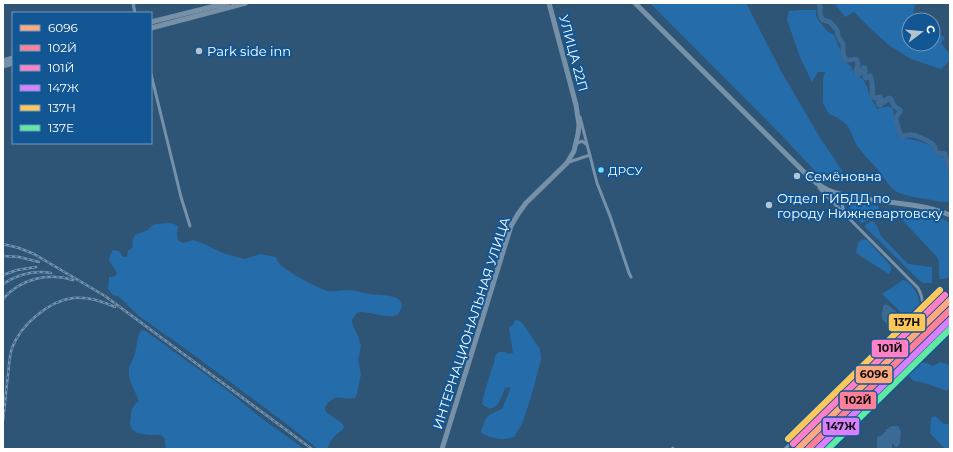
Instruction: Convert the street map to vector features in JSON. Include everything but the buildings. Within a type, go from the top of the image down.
[{"type":"main road","points":[[152,22],[227,3]]},
{"type":"main road","points":[[152,28],[246,3]]},
{"type":"main road","points":[[636,3],[810,178],[822,187],[851,196],[921,207],[950,215]]},
{"type":"main road","name":"УЛИЦА 22П","points":[[549,4],[576,105]]},
{"type":"main road","name":"ИНТЕРНАЦИОНАЛЬНАЯ УЛИЦА","points":[[442,449],[511,226],[526,203],[567,163],[572,154],[576,144],[579,124],[576,105]]},
{"type":"street","points":[[152,78],[181,197],[190,226]]},
{"type":"street","points":[[576,105],[597,183],[631,277]]},
{"type":"street","points":[[576,144],[582,141],[587,145]]},
{"type":"street","points":[[572,154],[573,158],[575,159]]},
{"type":"street","points":[[567,163],[590,155]]},
{"type":"street","points":[[785,449],[893,347],[920,317],[923,306],[918,288],[810,178]]},
{"type":"street","points":[[845,213],[842,203],[851,196]]},
{"type":"shaded area","points":[[650,3],[746,3],[781,71],[819,136],[843,172],[844,178],[831,182],[818,174]]},
{"type":"shaded area","points":[[920,3],[915,5],[913,12],[901,12],[901,52],[941,52],[941,43],[949,53],[950,60],[941,69],[911,59],[890,46],[854,12],[845,17],[835,4]]},
{"type":"shaded area","points":[[816,10],[816,16],[819,21],[827,31],[834,35],[845,62],[851,66],[854,74],[863,79],[877,109],[890,107],[893,109],[894,121],[899,137],[919,141],[931,146],[935,152],[944,158],[946,166],[950,170],[950,201],[942,202],[902,194],[896,191],[890,186],[860,149],[846,124],[829,114],[823,103],[823,79],[825,72],[818,72],[812,82],[800,57],[787,20],[789,11]]},
{"type":"shaded area","points":[[941,35],[945,38],[941,43]]},
{"type":"shaded area","points":[[855,203],[878,206],[879,208],[876,214],[861,223],[853,215],[850,209],[850,206]]},
{"type":"shaded area","points":[[892,209],[930,214],[950,222],[950,276],[945,279],[940,279],[937,257]]},
{"type":"shaded area","points":[[872,221],[877,226],[881,236],[908,264],[932,267],[932,283],[923,283],[919,280],[865,227],[865,225]]},
{"type":"shaded area","points":[[169,223],[178,226],[178,240],[183,243],[193,240],[225,254],[245,259],[260,254],[276,257],[278,262],[287,270],[323,290],[354,290],[370,294],[392,296],[401,301],[402,305],[397,315],[386,316],[361,312],[357,313],[352,321],[361,345],[358,360],[361,374],[356,397],[334,398],[328,403],[325,409],[326,412],[343,424],[344,428],[333,438],[327,449],[318,449],[225,378],[139,316],[108,289],[109,277],[113,277],[117,274],[109,261],[113,250],[119,251],[123,257],[127,257],[128,251],[133,247],[132,242],[135,235],[148,230],[157,224]]},
{"type":"shaded area","points":[[863,239],[867,240],[890,265],[891,270],[889,274],[856,253],[858,243]]},
{"type":"shaded area","points":[[903,280],[911,285],[917,293],[920,307],[916,317],[911,322],[882,294]]},
{"type":"shaded area","points":[[886,304],[898,313],[905,322],[906,325],[900,332],[895,333],[889,331],[887,329],[887,324],[882,319],[883,306]]},
{"type":"shaded area","points":[[515,320],[518,320],[523,324],[540,349],[541,359],[522,424],[514,437],[498,439],[481,432],[487,417],[502,409],[510,387],[505,388],[500,401],[494,407],[487,407],[482,404],[495,356],[499,352],[505,352],[508,354],[513,353],[509,328],[513,325]]},
{"type":"shaded area","points":[[932,320],[934,320],[934,323],[930,328],[932,330],[935,325],[938,327],[943,322],[944,323],[943,328],[938,334],[931,341],[922,340],[916,337]]},
{"type":"shaded area","points":[[143,330],[227,390],[260,417],[304,449],[166,449],[165,439],[161,435],[144,434],[133,430],[130,424],[131,412],[139,401],[129,378],[129,368],[135,354],[138,337],[140,332]]},
{"type":"shaded area","points":[[940,362],[950,365],[950,387],[947,391],[925,383],[914,381],[906,374],[911,367],[917,364],[927,363],[933,366]]},
{"type":"shaded area","points":[[935,416],[944,424],[950,424],[950,449],[943,447],[930,433],[931,418]]},
{"type":"shaded area","points":[[892,426],[898,426],[901,430],[900,443],[897,447],[895,447],[893,443],[893,449],[877,449],[877,437],[882,435],[886,431],[885,430]]},
{"type":"waterway","points":[[819,3],[821,17],[823,20],[830,22],[837,30],[838,36],[843,44],[843,54],[846,60],[857,60],[857,74],[865,68],[865,77],[870,76],[872,81],[873,97],[880,97],[881,99],[878,103],[879,105],[889,98],[894,106],[900,110],[896,117],[900,134],[902,136],[914,135],[924,139],[934,146],[936,152],[945,154],[950,167]]},
{"type":"railway","points":[[3,244],[34,254],[105,296],[312,449]]},
{"type":"railway","points":[[3,256],[19,257],[39,262]]},
{"type":"railway","points":[[3,275],[17,270],[36,267]]},
{"type":"railway","points":[[3,284],[26,274],[38,272],[51,273]]},
{"type":"railway","points":[[3,299],[18,286],[35,279],[54,277],[73,280]]},
{"type":"railway","points":[[3,421],[11,351],[14,343],[28,323],[55,303],[74,298],[93,299],[115,307]]},
{"type":"transit line","name":"137Н","points":[[788,439],[940,290]]},
{"type":"transit line","name":"101Й","points":[[793,444],[945,295]]},
{"type":"transit line","name":"6096","points":[[798,449],[950,300]]},
{"type":"transit line","name":"102Й","points":[[808,449],[950,310]]},
{"type":"transit line","name":"147Ж","points":[[818,449],[950,320]]},
{"type":"transit line","name":"137Е","points":[[828,449],[950,329]]},
{"type":"place","name":"Park side inn","points":[[199,51]]},
{"type":"place","name":"ДРСУ","points":[[601,170]]},
{"type":"place","name":"Семёновна","points":[[797,176]]},
{"type":"place","name":"Отдел ГИБДД по городу Нижневартовску","points":[[769,205]]}]
